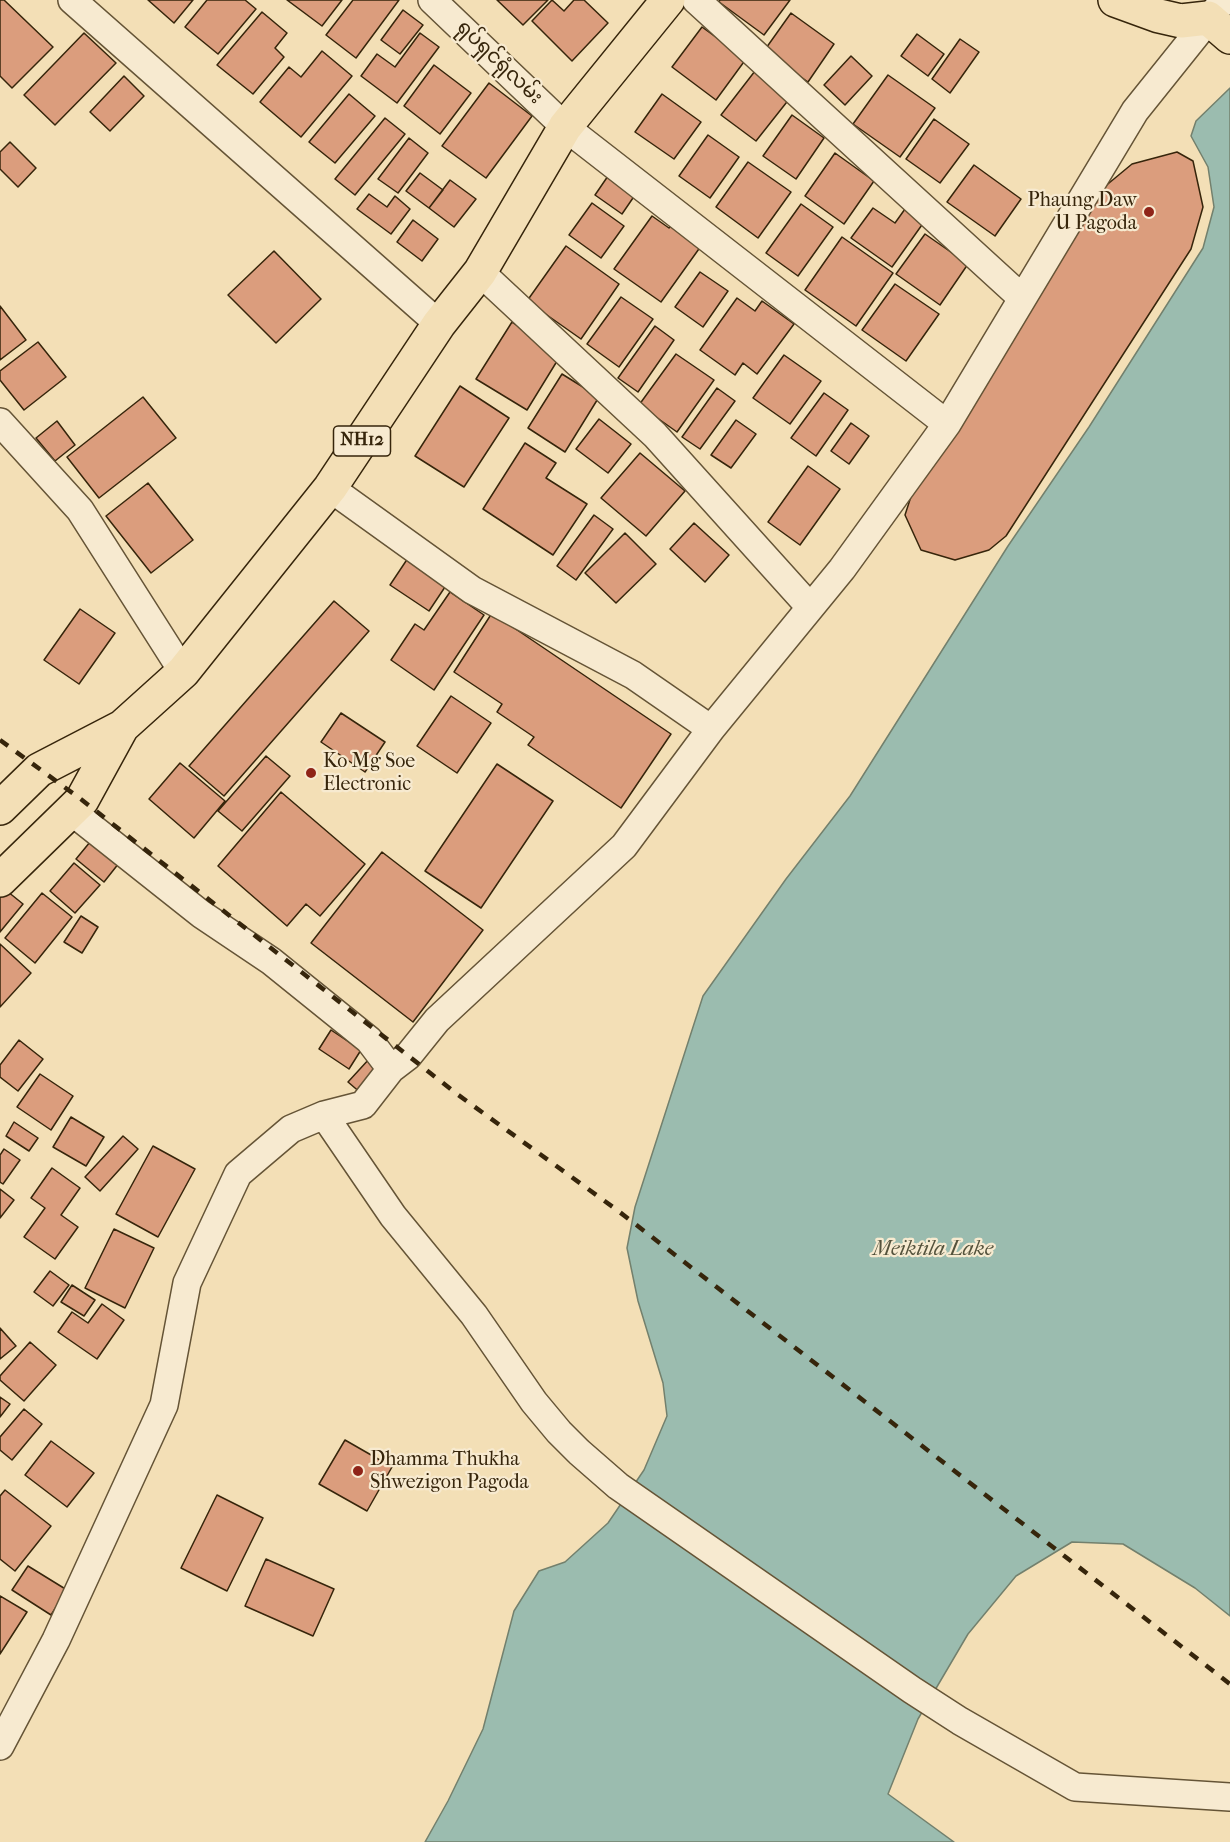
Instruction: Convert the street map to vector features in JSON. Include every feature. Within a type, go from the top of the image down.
[{"type":"highway","name":"NH12","points":[[0,808],[39,770],[122,727],[183,672],[330,488],[439,324],[480,272],[566,127],[668,0]]},
{"type":"highway","points":[[1115,0],[1159,16],[1182,21],[1218,14]]},
{"type":"highway","name":"NH12","points":[[0,880],[82,800],[122,727]]},
{"type":"street","points":[[72,0],[439,324]]},
{"type":"street","name":"ရုပ်ရှင်ရုံလမ်း","points":[[432,0],[566,127],[947,424]]},
{"type":"street","points":[[696,0],[1022,298]]},
{"type":"street","points":[[0,1746],[56,1640],[165,1405],[187,1283],[238,1174],[291,1129],[324,1115],[363,1106],[391,1069],[408,1056],[437,1020],[624,846],[711,729],[842,569],[947,424],[1135,111],[1218,14]]},
{"type":"street","points":[[480,272],[655,435],[810,607]]},
{"type":"street","points":[[0,422],[80,510],[183,672]]},
{"type":"street","points":[[330,488],[472,590],[633,675],[711,729]]},
{"type":"street","points":[[71,811],[201,914],[271,961],[338,1015],[369,1040],[391,1069]]},
{"type":"street","points":[[324,1115],[393,1216],[474,1315],[534,1402],[559,1432],[618,1486],[960,1721],[1075,1787],[1230,1797]]},
{"type":"water","name":"Meiktila Lake","points":[[1230,88],[1230,1616],[1195,1588],[1123,1544],[1072,1542],[1016,1576],[968,1634],[918,1719],[888,1794],[954,1842],[425,1842],[483,1729],[514,1611],[539,1571],[565,1562],[608,1523],[644,1470],[667,1416],[663,1383],[638,1301],[627,1248],[635,1207],[703,996],[786,879],[850,796],[1008,546],[1089,427],[1203,248],[1214,207],[1208,167],[1191,136],[1196,121]]},
{"type":"building","points":[[0,0],[4,0],[53,47],[12,88],[0,76]]},
{"type":"building","points":[[148,0],[193,0],[174,23]]},
{"type":"building","points":[[207,0],[245,0],[256,9],[218,54],[185,27]]},
{"type":"building","points":[[287,0],[342,0],[322,26]]},
{"type":"building","points":[[353,0],[399,0],[356,58],[326,35]]},
{"type":"building","points":[[497,0],[548,0],[523,25]]},
{"type":"building","points":[[552,0],[564,11],[574,0],[584,0],[608,23],[572,61],[532,21]]},
{"type":"building","points":[[720,0],[790,0],[764,35],[719,2]]},
{"type":"building","points":[[403,10],[423,25],[400,54],[381,40]]},
{"type":"building","points":[[262,12],[287,33],[275,48],[284,57],[253,94],[217,65]]},
{"type":"building","points":[[791,13],[834,44],[808,82],[764,51]]},
{"type":"building","points":[[702,27],[746,59],[716,100],[672,67]]},
{"type":"building","points":[[84,33],[116,63],[55,125],[24,95]]},
{"type":"building","points":[[420,33],[439,47],[397,103],[361,76],[377,54],[395,67]]},
{"type":"building","points":[[917,34],[944,54],[928,76],[901,56]]},
{"type":"building","points":[[960,39],[979,52],[950,93],[932,79]]},
{"type":"building","points":[[322,51],[352,76],[301,137],[260,102],[289,67],[301,77]]},
{"type":"building","points":[[851,56],[872,76],[845,105],[824,85]]},
{"type":"building","points":[[434,65],[471,93],[440,134],[404,106]]},
{"type":"building","points":[[755,71],[790,98],[756,141],[721,115]]},
{"type":"building","points":[[888,75],[935,108],[900,157],[853,124]]},
{"type":"building","points":[[124,76],[144,96],[110,131],[90,112]]},
{"type":"building","points":[[489,83],[532,116],[486,178],[442,146]]},
{"type":"building","points":[[349,94],[375,116],[335,163],[309,142]]},
{"type":"building","points":[[662,94],[701,122],[674,159],[635,132]]},
{"type":"building","points":[[792,115],[824,138],[796,179],[763,156]]},
{"type":"building","points":[[385,118],[405,134],[355,195],[335,179]]},
{"type":"building","points":[[934,119],[969,144],[940,183],[906,159]]},
{"type":"building","points":[[708,135],[739,157],[710,198],[679,176]]},
{"type":"building","points":[[409,138],[428,153],[398,193],[378,179]]},
{"type":"building","points":[[10,142],[36,168],[18,187],[0,169],[0,152]]},
{"type":"building","points":[[1177,152],[1193,161],[1203,207],[1191,249],[1006,536],[989,550],[955,560],[921,550],[905,515],[916,481],[1103,188],[1132,164]]},
{"type":"building","points":[[835,153],[874,181],[844,224],[805,196]]},
{"type":"building","points":[[748,162],[791,192],[758,238],[716,207]]},
{"type":"building","points":[[974,165],[1021,199],[995,236],[947,202]]},
{"type":"building","points":[[420,173],[443,190],[429,208],[406,191]]},
{"type":"building","points":[[608,176],[635,195],[622,214],[595,195]]},
{"type":"building","points":[[450,180],[476,199],[454,227],[429,208]]},
{"type":"building","points":[[369,194],[387,207],[395,196],[410,209],[391,234],[357,209]]},
{"type":"building","points":[[592,203],[624,226],[601,258],[569,235]]},
{"type":"building","points":[[801,204],[833,227],[798,276],[766,253]]},
{"type":"building","points":[[873,208],[895,223],[905,209],[924,222],[892,267],[851,238]]},
{"type":"building","points":[[652,216],[669,228],[676,218],[706,239],[661,302],[614,269]]},
{"type":"building","points":[[413,220],[438,239],[422,261],[397,242]]},
{"type":"building","points":[[925,234],[968,264],[940,305],[896,274]]},
{"type":"building","points":[[842,237],[893,273],[856,326],[805,290]]},
{"type":"building","points":[[566,246],[619,284],[581,339],[527,301]]},
{"type":"building","points":[[274,251],[321,299],[276,343],[228,295]]},
{"type":"building","points":[[700,272],[728,291],[703,327],[675,307]]},
{"type":"building","points":[[895,284],[939,314],[906,361],[862,330]]},
{"type":"building","points":[[621,297],[653,319],[619,367],[587,344]]},
{"type":"building","points":[[737,298],[755,311],[762,301],[794,324],[757,374],[743,363],[735,375],[700,350]]},
{"type":"building","points":[[0,306],[26,340],[0,360]]},
{"type":"building","points":[[512,322],[562,353],[527,410],[476,379]]},
{"type":"building","points":[[655,326],[674,340],[638,392],[618,378]]},
{"type":"building","points":[[38,342],[66,377],[24,410],[0,380],[0,371]]},
{"type":"building","points":[[676,354],[714,380],[677,432],[639,405]]},
{"type":"building","points":[[784,355],[821,381],[790,424],[753,398]]},
{"type":"building","points":[[562,374],[599,397],[565,452],[528,428]]},
{"type":"building","points":[[460,386],[509,418],[464,487],[415,456]]},
{"type":"building","points":[[717,388],[735,401],[700,449],[682,437]]},
{"type":"building","points":[[824,393],[848,410],[816,456],[791,438]]},
{"type":"building","points":[[143,397],[176,438],[99,498],[67,457]]},
{"type":"building","points":[[599,419],[631,444],[608,473],[576,449]]},
{"type":"building","points":[[736,420],[756,434],[731,468],[711,455]]},
{"type":"building","points":[[57,421],[75,445],[55,461],[36,438]]},
{"type":"building","points":[[851,423],[869,436],[849,464],[831,451]]},
{"type":"building","points":[[525,443],[556,463],[546,478],[587,504],[553,555],[483,509]]},
{"type":"building","points":[[640,453],[685,491],[646,536],[601,498]]},
{"type":"building","points":[[808,466],[840,489],[800,545],[768,522]]},
{"type":"building","points":[[148,483],[193,540],[151,573],[106,516]]},
{"type":"building","points":[[594,515],[613,529],[576,580],[557,566]]},
{"type":"building","points":[[694,523],[729,555],[705,582],[670,549]]},
{"type":"building","points":[[625,533],[656,564],[616,603],[585,573]]},
{"type":"building","points":[[410,555],[449,581],[429,611],[390,585]]},
{"type":"building","points":[[450,592],[484,615],[434,690],[391,660],[415,624],[424,630]]},
{"type":"building","points":[[334,601],[369,631],[224,796],[189,766]]},
{"type":"building","points":[[80,609],[115,633],[79,684],[44,660]]},
{"type":"building","points":[[492,613],[671,734],[621,808],[528,745],[534,737],[497,712],[502,704],[454,672]]},
{"type":"building","points":[[451,696],[491,723],[457,773],[417,746]]},
{"type":"building","points":[[341,713],[385,742],[365,772],[321,742]]},
{"type":"building","points":[[266,756],[290,776],[242,831],[218,811]]},
{"type":"building","points":[[180,763],[225,801],[194,838],[149,799]]},
{"type":"building","points":[[497,764],[553,801],[481,908],[425,871]]},
{"type":"building","points":[[281,792],[365,864],[320,916],[306,904],[287,926],[218,866]]},
{"type":"building","points":[[95,836],[123,858],[104,882],[76,859]]},
{"type":"building","points":[[382,852],[483,930],[413,1022],[311,943]]},
{"type":"building","points":[[74,863],[100,885],[75,913],[50,891]]},
{"type":"building","points":[[2,887],[23,904],[0,932],[0,890]]},
{"type":"building","points":[[42,893],[72,917],[35,963],[5,938]]},
{"type":"building","points":[[81,916],[98,927],[82,953],[64,942]]},
{"type":"building","points":[[0,944],[31,973],[0,1007]]},
{"type":"building","points":[[331,1030],[361,1050],[349,1069],[319,1049]]},
{"type":"building","points":[[19,1040],[43,1059],[18,1091],[0,1077],[0,1065]]},
{"type":"building","points":[[370,1058],[383,1070],[362,1094],[348,1082]]},
{"type":"building","points":[[40,1074],[73,1096],[51,1130],[17,1107]]},
{"type":"building","points":[[71,1117],[104,1137],[86,1166],[53,1147]]},
{"type":"building","points":[[14,1122],[38,1138],[29,1151],[6,1136]]},
{"type":"building","points":[[123,1136],[138,1149],[100,1191],[85,1177]]},
{"type":"building","points":[[153,1146],[195,1169],[158,1237],[116,1214]]},
{"type":"building","points":[[4,1149],[20,1160],[3,1184],[0,1182],[0,1155]]},
{"type":"building","points":[[52,1168],[80,1188],[61,1215],[78,1227],[55,1259],[24,1237],[45,1208],[31,1198]]},
{"type":"building","points":[[0,1189],[14,1200],[0,1218]]},
{"type":"building","points":[[114,1229],[154,1248],[125,1308],[85,1288]]},
{"type":"building","points":[[50,1271],[69,1285],[53,1306],[34,1292]]},
{"type":"building","points":[[72,1285],[95,1300],[84,1316],[61,1302]]},
{"type":"building","points":[[102,1304],[124,1320],[97,1359],[58,1332],[72,1312],[88,1323]]},
{"type":"building","points":[[0,1328],[16,1346],[0,1359]]},
{"type":"building","points":[[30,1342],[56,1365],[24,1401],[0,1380],[0,1376]]},
{"type":"building","points":[[0,1397],[10,1404],[0,1417]]},
{"type":"building","points":[[24,1409],[42,1424],[12,1460],[0,1450],[0,1437]]},
{"type":"building","points":[[345,1440],[392,1467],[367,1511],[319,1484]]},
{"type":"building","points":[[51,1441],[94,1473],[67,1507],[25,1475]]},
{"type":"building","points":[[5,1490],[51,1526],[15,1571],[0,1559],[0,1496]]},
{"type":"building","points":[[217,1495],[263,1518],[227,1591],[181,1568]]},
{"type":"building","points":[[266,1559],[334,1589],[313,1636],[245,1606]]},
{"type":"building","points":[[28,1566],[67,1590],[51,1615],[12,1590]]},
{"type":"building","points":[[0,1596],[27,1612],[0,1654]]},
{"type":"railway","points":[[0,740],[82,800],[457,1094],[617,1210],[1230,1684]]},
{"type":"place","name":"Phaung Daw U Pagoda","points":[[1149,212]]},
{"type":"place","name":"Ko Mg Soe Electronic","points":[[311,773]]},
{"type":"place","name":"Dhamma Thukha Shwezigon Pagoda","points":[[358,1471]]}]
